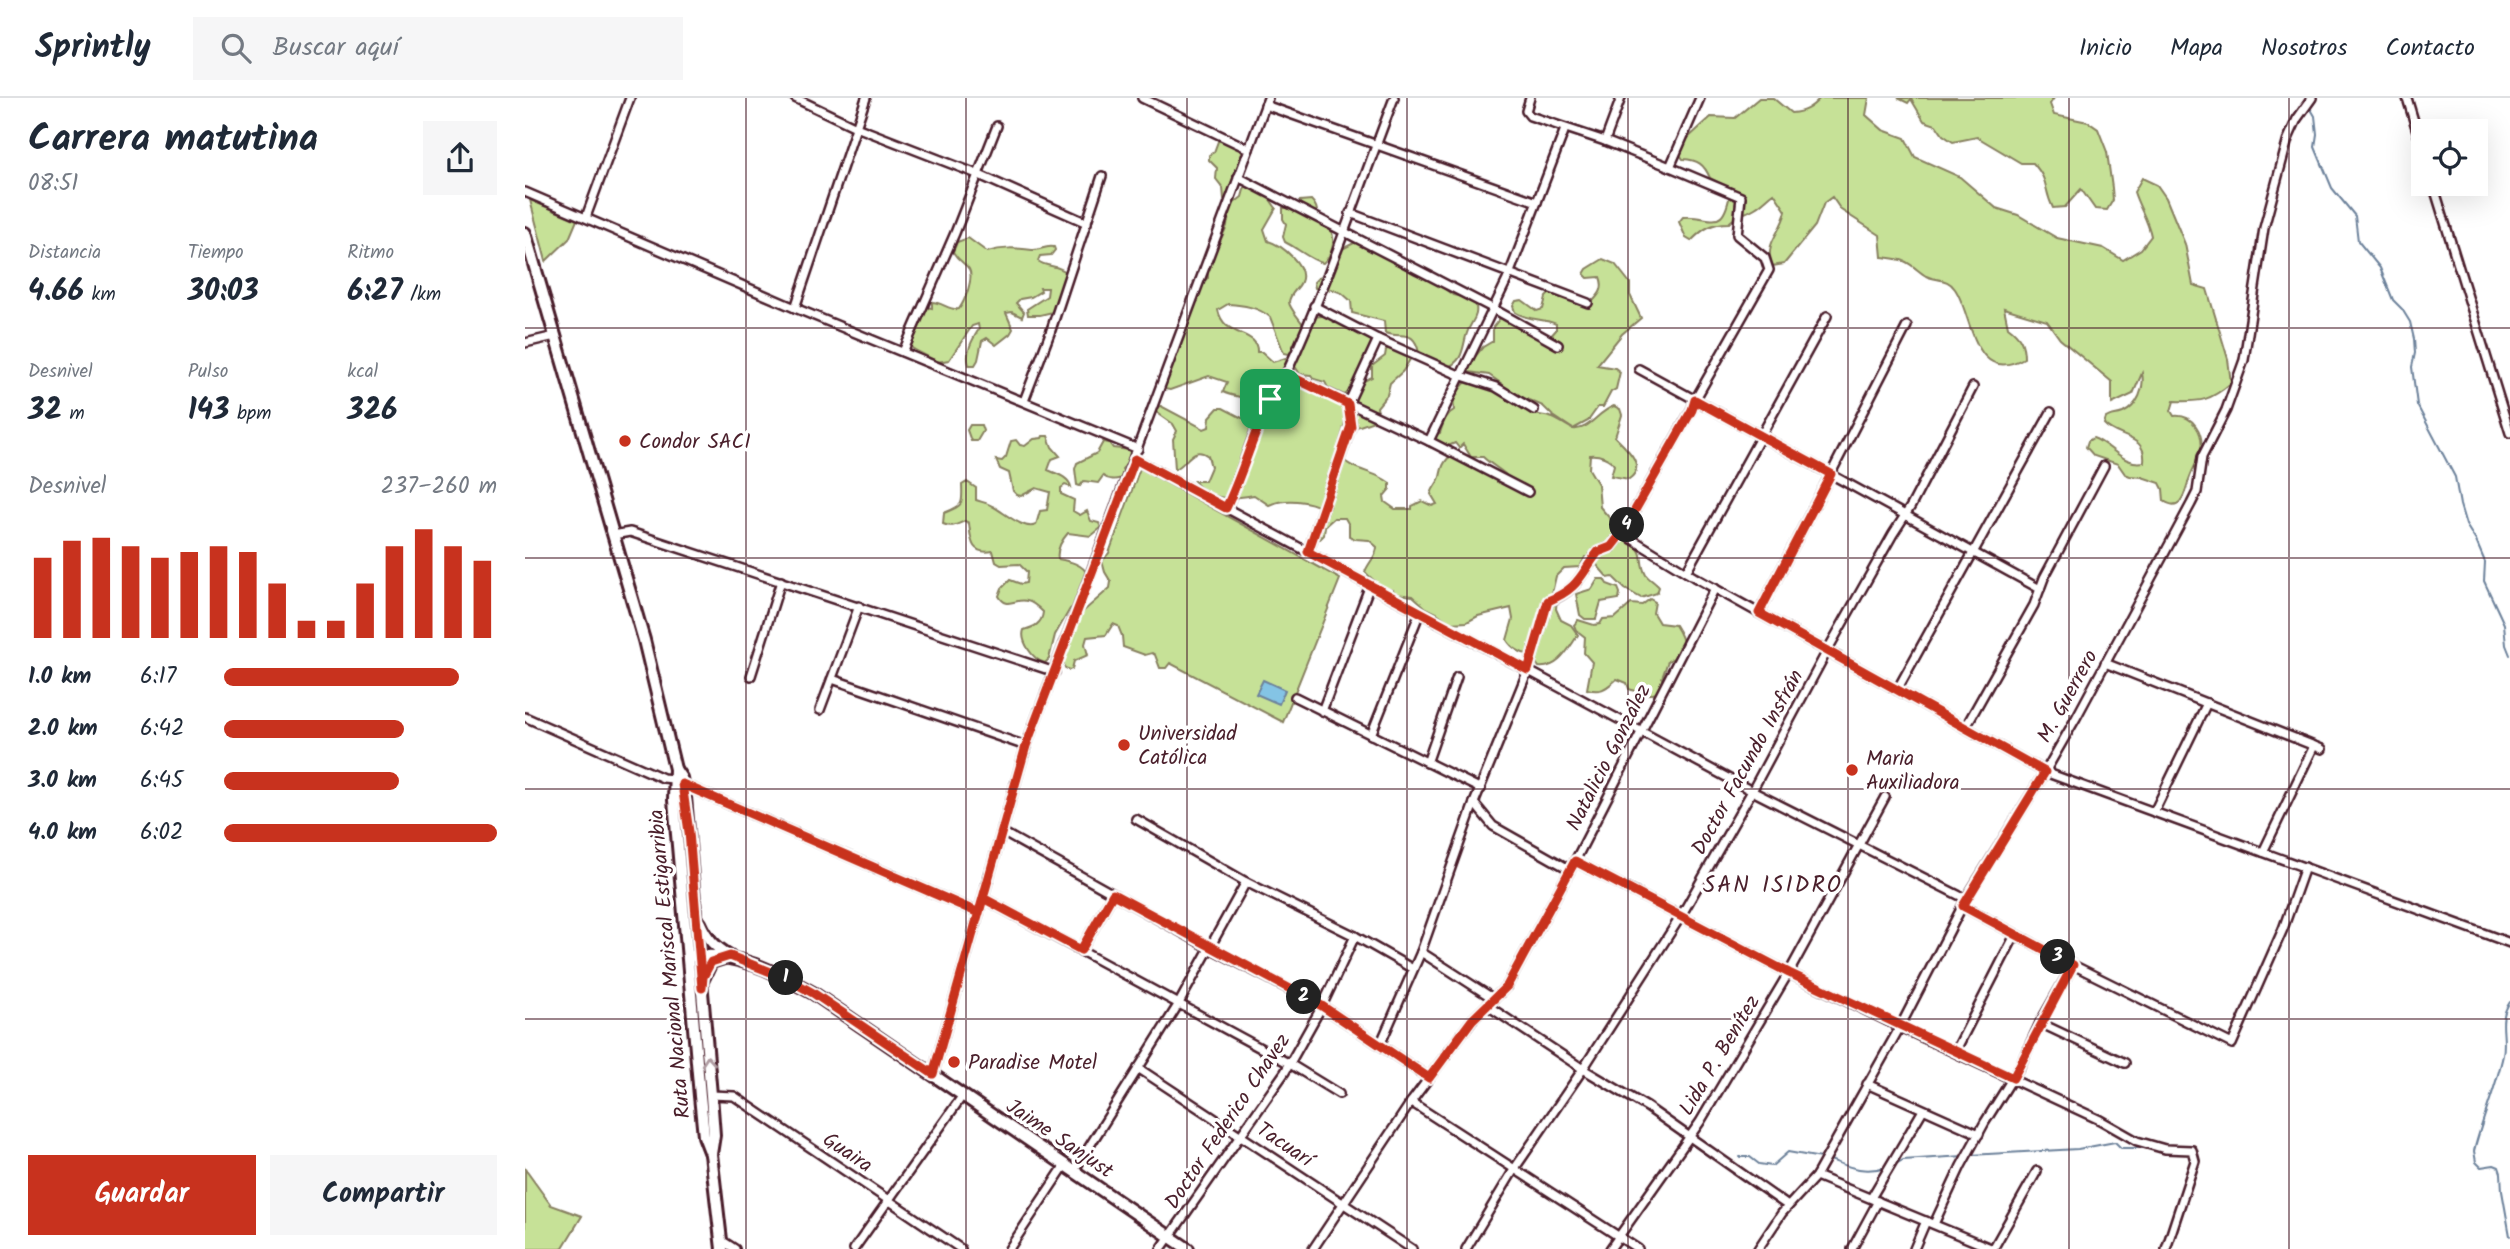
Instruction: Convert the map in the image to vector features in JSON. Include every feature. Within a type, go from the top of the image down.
[{"type":"main road","name":"Ruta Nacional Mariscal Estigarribia","points":[[525,233],[644,640],[677,778],[696,907],[694,956],[702,988],[714,1135],[711,1154]]},
{"type":"main road","name":"Ruta Nacional Mariscal Estigarribia","points":[[677,778],[694,956],[704,1136],[711,1154],[722,1245]]},
{"type":"main road","points":[[696,907],[706,937],[730,956]]},
{"type":"main road","name":"Jaime Sanjust","points":[[694,956],[730,956],[786,978],[813,993],[1188,1249]]},
{"type":"main road","points":[[702,988],[703,977],[711,962],[730,956]]},
{"type":"street","points":[[586,217],[630,98]]},
{"type":"street","points":[[795,98],[856,127],[977,174],[1087,223]]},
{"type":"street","points":[[795,308],[866,98]]},
{"type":"street","points":[[1142,98],[1249,149]]},
{"type":"street","points":[[1226,508],[1238,483],[1257,427],[1286,374],[1314,306],[1394,98]]},
{"type":"street","points":[[1380,1045],[1421,952],[1474,803],[1528,670],[1548,601],[1567,593],[1584,575],[1598,552],[1611,547],[1622,533],[1769,270],[1765,258],[1737,235],[1741,197],[1605,141],[1530,116],[1526,111],[1530,98]]},
{"type":"street","points":[[1605,141],[1621,98]]},
{"type":"street","points":[[1670,167],[1700,98]]},
{"type":"street","name":"M. Guerrero","points":[[1758,1249],[1788,1206],[1816,1176],[1900,1027],[1964,902],[2045,772],[2197,492],[2203,457],[2226,410],[2244,360],[2264,228],[2288,139],[2303,108],[2312,98]]},
{"type":"street","points":[[2407,98],[2413,119]]},
{"type":"street","points":[[933,1074],[1026,746],[1266,101],[1537,202]]},
{"type":"street","points":[[903,352],[955,233],[997,126]]},
{"type":"street","points":[[1429,442],[1509,274],[1565,129]]},
{"type":"street","points":[[1024,401],[1050,333],[1102,176]]},
{"type":"street","points":[[1238,177],[1558,345]]},
{"type":"street","points":[[525,192],[795,308],[1138,449]]},
{"type":"street","points":[[2437,196],[2510,433]]},
{"type":"street","points":[[1350,214],[1588,303]]},
{"type":"street","points":[[1314,306],[1378,339],[1459,375],[1496,387],[1534,410]]},
{"type":"street","points":[[1686,572],[1827,316]]},
{"type":"street","points":[[1759,613],[1907,326]]},
{"type":"street","points":[[525,343],[555,336]]},
{"type":"street","points":[[1308,552],[1351,426],[1348,404],[1378,339]]},
{"type":"street","points":[[1639,369],[2040,589]]},
{"type":"street","points":[[1286,374],[1528,492]]},
{"type":"street","name":"Doctor Facundo Insfrán","points":[[1466,1249],[1515,1168],[1583,1069],[1681,916],[1827,650],[1905,515],[1973,387]]},
{"type":"street","points":[[1897,690],[2051,412]]},
{"type":"street","points":[[1135,459],[1964,902],[2015,935],[2232,1044],[2283,929],[2305,867]]},
{"type":"street","points":[[1965,728],[2034,605],[2104,466]]},
{"type":"street","points":[[613,536],[630,532],[1055,672]]},
{"type":"street","points":[[1622,533],[1686,572],[2045,772],[2510,943]]},
{"type":"street","points":[[751,676],[781,581]]},
{"type":"street","points":[[1322,710],[1370,585]]},
{"type":"street","name":"Natalicio González","points":[[1313,1249],[1429,1078],[1472,1020],[1507,986],[1575,861],[1715,588]]},
{"type":"street","points":[[820,710],[859,606]]},
{"type":"street","points":[[1371,735],[1420,612]]},
{"type":"street","points":[[2105,663],[2318,747],[2263,852]]},
{"type":"street","points":[[1427,762],[1457,677]]},
{"type":"street","points":[[832,679],[1026,746]]},
{"type":"street","points":[[1295,697],[1481,789]]},
{"type":"street","points":[[2154,812],[2207,704]]},
{"type":"street","points":[[525,717],[663,778],[677,778],[979,913]]},
{"type":"street","name":"Lida P. Benítez","points":[[1610,1249],[1689,1138],[1789,973],[1885,797]]},
{"type":"street","points":[[1474,803],[1493,826],[1569,869]]},
{"type":"street","points":[[1136,819],[1246,882],[1355,936],[1413,969]]},
{"type":"street","points":[[1002,832],[1210,948],[1322,1006],[1429,1078]]},
{"type":"street","points":[[1575,861],[1789,973],[2100,1119],[2137,1141],[2165,1149],[2192,1150],[2195,1161],[2166,1249]]},
{"type":"street","points":[[1009,1249],[1070,1168],[1138,1068],[1178,1005],[1246,882]]},
{"type":"street","points":[[1081,950],[1113,894]]},
{"type":"street","points":[[983,898],[1290,1063],[1339,1094]]},
{"type":"street","points":[[1955,1052],[2015,935]]},
{"type":"street","name":"Doctor Federico Chavez","points":[[1161,1249],[1290,1063],[1322,1006],[1355,936]]},
{"type":"street","points":[[1421,952],[1494,999]]},
{"type":"street","points":[[1934,1224],[1961,1166],[2013,1078],[2073,965]]},
{"type":"street","points":[[1488,1006],[1583,1069],[1647,1107],[1788,1206]]},
{"type":"street","points":[[2041,1023],[2125,1063]]},
{"type":"street","name":"Tacuarí","points":[[1138,1068],[1412,1249]]},
{"type":"street","points":[[1867,1084],[1979,1134]]},
{"type":"street","name":"Guaira","points":[[711,1095],[734,1096],[961,1249]]},
{"type":"street","points":[[854,1249],[963,1095]]},
{"type":"street","points":[[1412,1102],[1638,1249]]},
{"type":"street","points":[[1852,1249],[1891,1164],[1923,1110]]},
{"type":"street","points":[[1816,1176],[1993,1249],[2037,1171]]},
{"type":"street","points":[[1914,1249],[1926,1221]]},
{"type":"street","points":[[722,1245],[735,1249]]},
{"type":"green space","points":[[1759,98],[1773,98],[1791,113],[1807,109],[1820,98],[1869,98],[1866,115],[1883,130],[1905,138],[1915,157],[1960,177],[1996,208],[2018,215],[2057,238],[2103,248],[2123,260],[2141,249],[2151,236],[2134,192],[2142,178],[2157,185],[2166,198],[2185,244],[2193,285],[2207,289],[2228,359],[2231,383],[2205,399],[2174,401],[2171,411],[2174,416],[2192,421],[2201,437],[2199,457],[2179,502],[2170,504],[2164,501],[2160,483],[2125,474],[2118,464],[2094,456],[2086,447],[2088,441],[2093,438],[2129,461],[2144,462],[2141,446],[2104,424],[2106,418],[2123,413],[2133,406],[2141,390],[2142,373],[2133,394],[2112,404],[2112,382],[2060,339],[2047,321],[2004,308],[2008,327],[2022,344],[2024,358],[2007,364],[1994,363],[1984,355],[1977,343],[1961,300],[1952,285],[1926,276],[1904,261],[1882,257],[1880,235],[1841,210],[1832,197],[1824,203],[1815,226],[1784,264],[1772,266],[1770,257],[1772,244],[1786,211],[1774,193],[1729,223],[1708,228],[1691,241],[1686,238],[1679,222],[1683,217],[1715,220],[1720,218],[1728,204],[1731,189],[1710,178],[1700,164],[1683,159],[1676,149],[1711,117],[1735,118]]},
{"type":"green space","points":[[1898,98],[2054,98],[2050,104],[2054,115],[2088,122],[2098,129],[2107,152],[2113,200],[2107,210],[2095,209],[2081,189],[2065,207],[2053,208],[2044,180],[2033,163],[2021,163],[1977,137],[1953,142],[1943,135],[1936,125],[1924,121],[1911,99],[1908,103]]},
{"type":"green space","points":[[1231,134],[1234,139],[1244,142],[1246,153],[1230,201],[1224,199],[1223,188],[1216,179],[1217,168],[1209,160],[1220,136]]},
{"type":"green space","points":[[1250,184],[1269,198],[1276,208],[1264,229],[1268,241],[1292,257],[1301,269],[1301,282],[1289,304],[1304,326],[1289,354],[1284,353],[1270,317],[1260,311],[1228,304],[1218,310],[1221,319],[1227,326],[1252,340],[1257,352],[1262,352],[1273,362],[1286,358],[1295,378],[1321,387],[1340,402],[1346,416],[1338,454],[1343,460],[1390,483],[1390,489],[1384,496],[1385,502],[1395,509],[1412,509],[1412,506],[1422,501],[1432,506],[1437,504],[1431,494],[1443,465],[1451,455],[1512,483],[1483,457],[1471,457],[1463,444],[1459,448],[1455,443],[1439,450],[1429,447],[1430,436],[1440,433],[1446,417],[1454,410],[1456,394],[1466,382],[1483,381],[1491,389],[1502,390],[1507,400],[1518,402],[1530,413],[1553,418],[1573,429],[1584,427],[1614,406],[1620,409],[1622,415],[1615,437],[1633,457],[1636,463],[1634,474],[1629,479],[1611,476],[1614,465],[1607,458],[1597,455],[1590,455],[1589,469],[1598,484],[1600,507],[1619,529],[1622,540],[1640,551],[1646,575],[1659,587],[1657,593],[1641,598],[1625,589],[1613,577],[1608,578],[1591,558],[1585,557],[1580,567],[1564,568],[1556,576],[1552,593],[1557,597],[1556,609],[1561,620],[1571,625],[1578,635],[1567,652],[1557,661],[1546,667],[1539,667],[1529,654],[1517,650],[1507,640],[1513,619],[1511,608],[1478,616],[1467,622],[1450,623],[1413,596],[1383,589],[1365,572],[1377,547],[1369,540],[1349,536],[1349,525],[1345,518],[1334,518],[1325,526],[1324,535],[1317,539],[1317,530],[1326,514],[1324,509],[1318,506],[1289,501],[1269,505],[1254,495],[1230,498],[1207,493],[1194,481],[1205,481],[1211,467],[1208,456],[1202,453],[1194,454],[1175,469],[1173,439],[1177,431],[1173,424],[1156,412],[1155,407],[1161,406],[1204,429],[1209,427],[1210,417],[1218,408],[1242,418],[1248,417],[1254,411],[1254,405],[1246,399],[1223,392],[1227,382],[1209,376],[1170,390],[1164,389],[1162,378],[1189,309],[1198,301],[1198,290],[1203,280],[1208,278],[1208,266],[1227,226],[1228,215],[1233,204],[1242,197],[1245,186]]},
{"type":"green space","points":[[530,200],[577,220],[569,239],[546,261]]},
{"type":"green space","points":[[1311,200],[1317,208],[1318,220],[1331,230],[1333,239],[1329,256],[1323,263],[1285,242],[1283,237],[1286,224],[1283,208],[1298,208],[1300,201]]},
{"type":"green space","points":[[968,238],[987,252],[1054,247],[1051,255],[1040,256],[1038,261],[1067,273],[1063,283],[1064,290],[1057,311],[1040,315],[1028,315],[1027,309],[1047,296],[1048,288],[1040,288],[1041,291],[1031,297],[1020,299],[1016,303],[1024,312],[1022,317],[1012,312],[1006,313],[1013,329],[996,345],[987,338],[982,341],[975,365],[969,365],[968,355],[979,329],[978,324],[972,326],[949,360],[937,362],[912,348],[908,332],[921,306],[932,308],[932,302],[959,309],[968,289],[970,273],[968,267],[953,252],[957,242]]},
{"type":"green space","points":[[1358,241],[1415,274],[1430,278],[1453,295],[1475,300],[1475,316],[1456,362],[1446,368],[1419,353],[1411,337],[1385,333],[1384,321],[1352,313],[1351,301],[1342,293],[1315,288],[1314,282],[1318,278],[1329,276],[1342,249]]},
{"type":"green space","points":[[1603,259],[1615,264],[1630,283],[1630,295],[1641,318],[1622,334],[1597,365],[1615,368],[1620,372],[1616,389],[1588,421],[1573,429],[1543,406],[1510,392],[1489,375],[1469,372],[1467,367],[1483,347],[1493,341],[1493,327],[1500,318],[1511,321],[1526,331],[1549,338],[1556,330],[1556,324],[1520,315],[1515,312],[1513,306],[1516,301],[1522,300],[1537,311],[1543,309],[1550,293],[1567,293],[1591,303],[1602,285],[1600,277],[1588,278],[1584,274]]},
{"type":"green space","points":[[1331,315],[1373,337],[1374,342],[1365,372],[1358,372],[1349,392],[1344,395],[1328,388],[1325,382],[1314,379],[1311,375],[1300,374],[1294,365],[1313,317]]},
{"type":"green space","points":[[1391,347],[1412,356],[1403,371],[1390,383],[1387,395],[1377,407],[1378,413],[1374,421],[1357,427],[1352,402],[1362,382],[1372,377],[1372,366],[1385,356],[1386,350]]},
{"type":"green space","points":[[970,425],[981,425],[983,431],[977,441],[971,441],[967,430]]},
{"type":"green space","points":[[1048,436],[1052,447],[1060,456],[1052,459],[1048,470],[1065,478],[1071,487],[1065,485],[1061,488],[1061,494],[1074,500],[1073,511],[1080,515],[1087,511],[1091,521],[1099,523],[1101,528],[1091,536],[1068,533],[1060,545],[1058,559],[1083,568],[1088,575],[1085,580],[1090,591],[1083,601],[1070,609],[1055,635],[1049,659],[1045,663],[1032,654],[1023,634],[1024,630],[1039,622],[1043,612],[1029,602],[1023,600],[1008,603],[999,596],[1010,580],[1026,583],[1027,572],[1019,564],[1001,565],[996,562],[993,551],[976,549],[969,523],[965,521],[952,526],[943,524],[944,513],[961,504],[962,485],[967,482],[976,488],[976,500],[1020,523],[1036,525],[1040,511],[1047,510],[1050,492],[1036,488],[1021,496],[1017,495],[1013,491],[1009,473],[1000,469],[996,460],[1002,461],[1006,457],[1011,441],[1016,440],[1025,446]]},
{"type":"green space","points":[[1103,442],[1109,443],[1113,448],[1130,450],[1129,462],[1122,469],[1126,477],[1111,479],[1103,476],[1098,483],[1084,481],[1080,486],[1077,485],[1077,463],[1097,453]]},
{"type":"green space","points":[[1140,468],[1340,579],[1283,722],[1170,663],[1166,668],[1160,668],[1152,653],[1145,655],[1123,647],[1118,626],[1113,624],[1106,635],[1087,637],[1085,644],[1088,655],[1074,661],[1072,669],[1064,667],[1062,658],[1078,616],[1110,588],[1111,582],[1102,561],[1109,553]]},
{"type":"green space","points":[[1598,579],[1604,579],[1607,584],[1618,588],[1619,599],[1601,602],[1596,619],[1585,619],[1580,615],[1576,594],[1592,589]]},
{"type":"green space","points":[[1650,599],[1655,602],[1653,613],[1659,623],[1675,625],[1683,641],[1679,654],[1668,661],[1662,678],[1662,690],[1655,694],[1642,693],[1629,689],[1627,683],[1617,679],[1603,689],[1587,689],[1592,662],[1584,653],[1585,637],[1574,625],[1578,620],[1600,624],[1603,619],[1615,618],[1631,604],[1642,605]]},
{"type":"green space","points":[[525,1169],[551,1205],[582,1216],[562,1249],[525,1249]]},
{"type":"water","points":[[1263,680],[1285,690],[1279,704],[1256,694]]},
{"type":"waterway","points":[[2309,106],[2315,116],[2315,147],[2332,188],[2355,216],[2358,241],[2380,268],[2393,300],[2410,322],[2414,339],[2412,367],[2417,405],[2455,477],[2466,525],[2485,562],[2484,581],[2504,624],[2510,655]]},
{"type":"waterway","points":[[2510,1002],[2503,1022],[2503,1055],[2474,1151],[2476,1162],[2481,1167],[2499,1167],[2510,1236]]},
{"type":"waterway","points":[[1970,1155],[2078,1149],[2115,1142],[2121,1148],[2146,1148]]},
{"type":"waterway","points":[[1740,1157],[1750,1157],[1759,1164],[1772,1166],[1788,1152],[1821,1158]]},
{"type":"waterway","points":[[1894,1165],[1903,1160],[1964,1156]]},
{"type":"waterway","points":[[1830,1160],[1864,1170],[1885,1167]]},
{"type":"place","name":"Condor SACI","points":[[625,441]]},
{"type":"place","name":"Universidad Católica","points":[[1124,745]]},
{"type":"place","name":"Maria Auxiliadora","points":[[1852,770]]},
{"type":"place","name":"Paradise Motel","points":[[954,1062]]},
{"type":"district","name":"SAN ISIDRO","points":[[1773,884]]},
{"type":"route","points":[[1270,399],[1226,508],[1135,459],[1026,746],[983,898],[933,1074],[813,993],[750,963],[730,956],[711,962],[703,977],[702,988],[689,832],[682,784],[951,900],[979,913],[983,898],[1081,950],[1113,894],[1322,1006],[1429,1078],[1472,1020],[1507,986],[1575,861],[1789,973],[2013,1078],[2073,965],[1963,906],[2045,772],[1759,613],[1831,474],[1695,400],[1692,410],[1622,533],[1611,547],[1598,552],[1590,561],[1584,575],[1567,593],[1548,601],[1528,670],[1308,552],[1351,426],[1348,404],[1286,374],[1270,399]]}]
